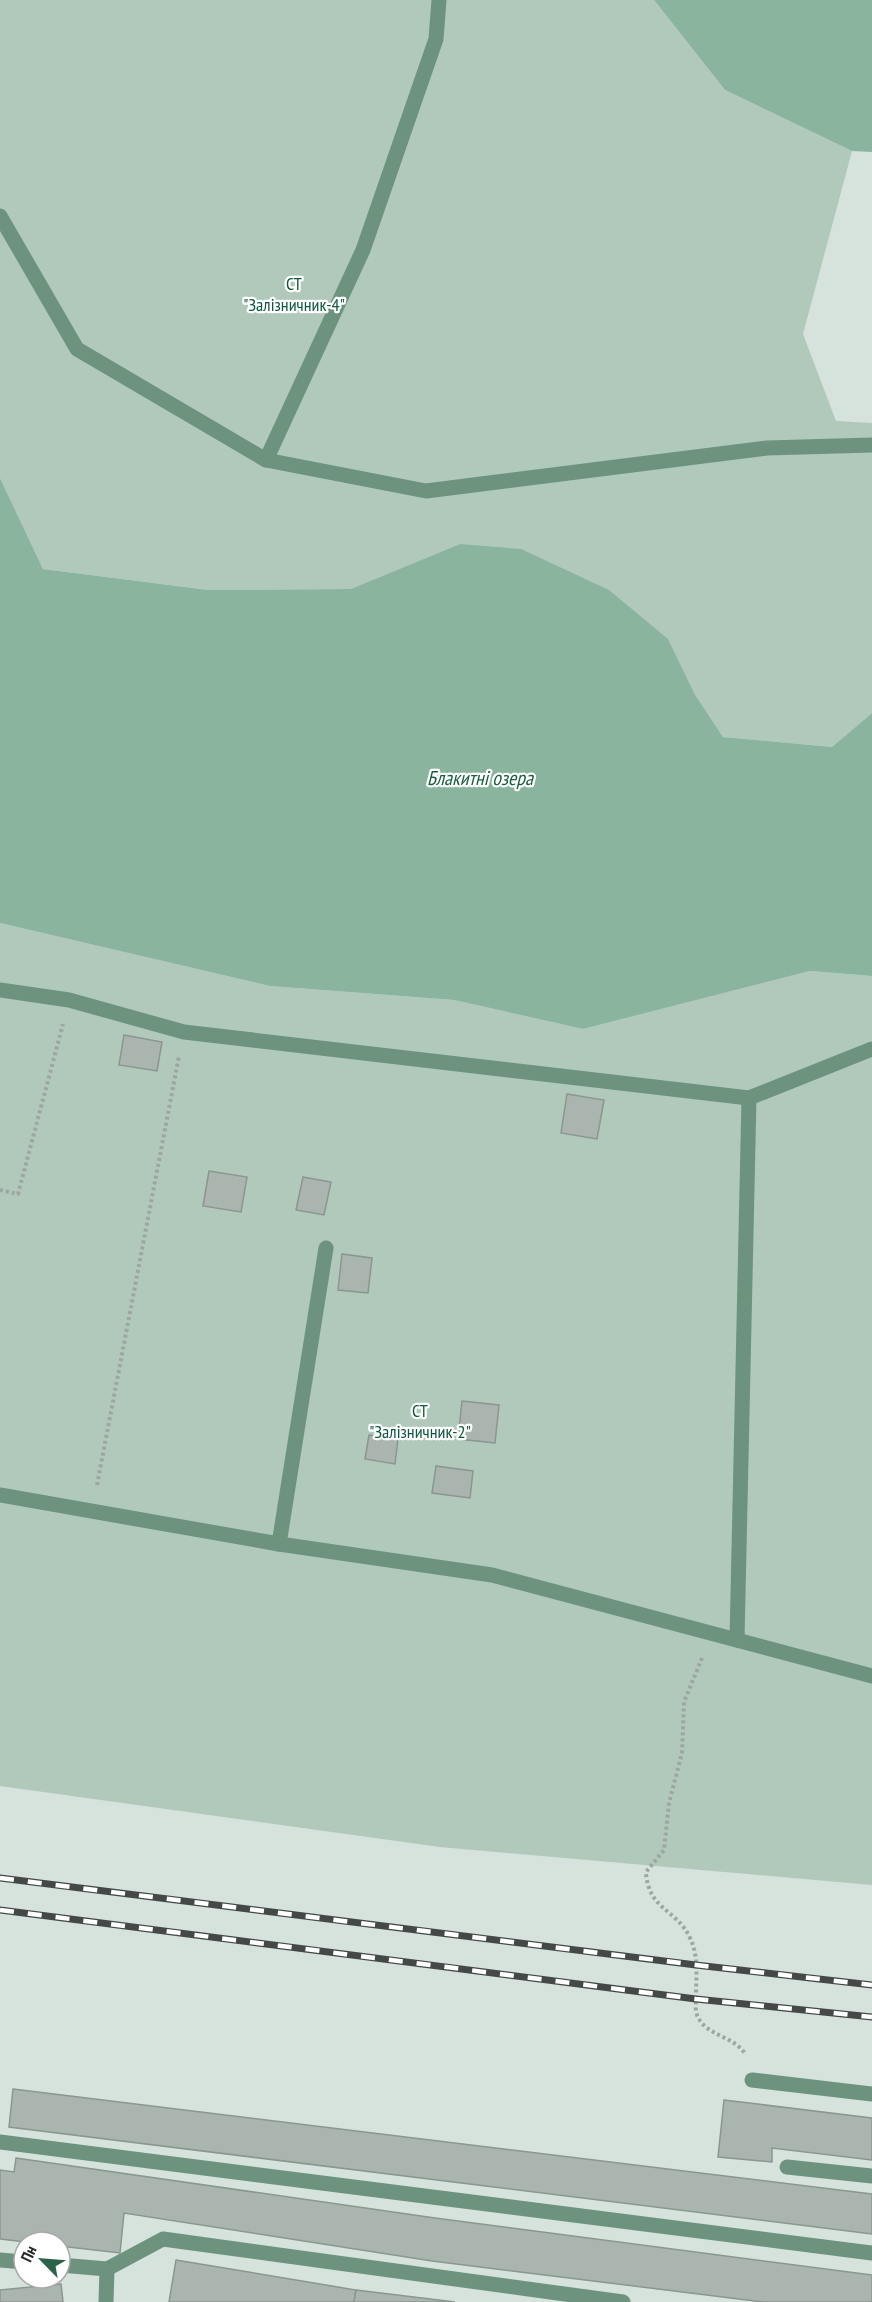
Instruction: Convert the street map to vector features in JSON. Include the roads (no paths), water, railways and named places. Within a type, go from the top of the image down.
[{"type":"lane","points":[[266,460],[363,250],[436,39],[439,0]]},
{"type":"lane","points":[[0,216],[77,349],[266,460],[426,491],[767,448],[872,445]]},
{"type":"lane","points":[[0,990],[69,1000],[184,1032],[749,1098],[872,1048]]},
{"type":"lane","points":[[737,1640],[749,1098]]},
{"type":"lane","points":[[279,1544],[326,1248]]},
{"type":"lane","points":[[0,1495],[279,1544],[492,1575],[872,1676]]},
{"type":"lane","points":[[752,2080],[872,2094]]},
{"type":"lane","points":[[0,2142],[872,2253]]},
{"type":"lane","points":[[787,2167],[872,2176]]},
{"type":"lane","points":[[72,2266],[107,2269],[163,2239],[623,2302]]},
{"type":"lane","points":[[106,2302],[107,2269]]},
{"type":"water","points":[[654,0],[872,0],[872,152],[852,151],[725,90]]},
{"type":"water","name":"Блакитні озера","points":[[0,478],[43,569],[208,590],[351,589],[460,544],[521,549],[609,590],[668,639],[694,693],[723,737],[832,747],[872,713],[872,976],[810,971],[583,1029],[454,1000],[270,986],[0,923]]},
{"type":"railway","points":[[0,1878],[872,1985]]},
{"type":"railway","points":[[0,1910],[696,1999],[872,2017]]},
{"type":"park label","name":"СТ \"Залізничник-4\"","points":[[294,294]]},
{"type":"park label","name":"СТ \"Залізничник-2\"","points":[[420,1421]]}]
